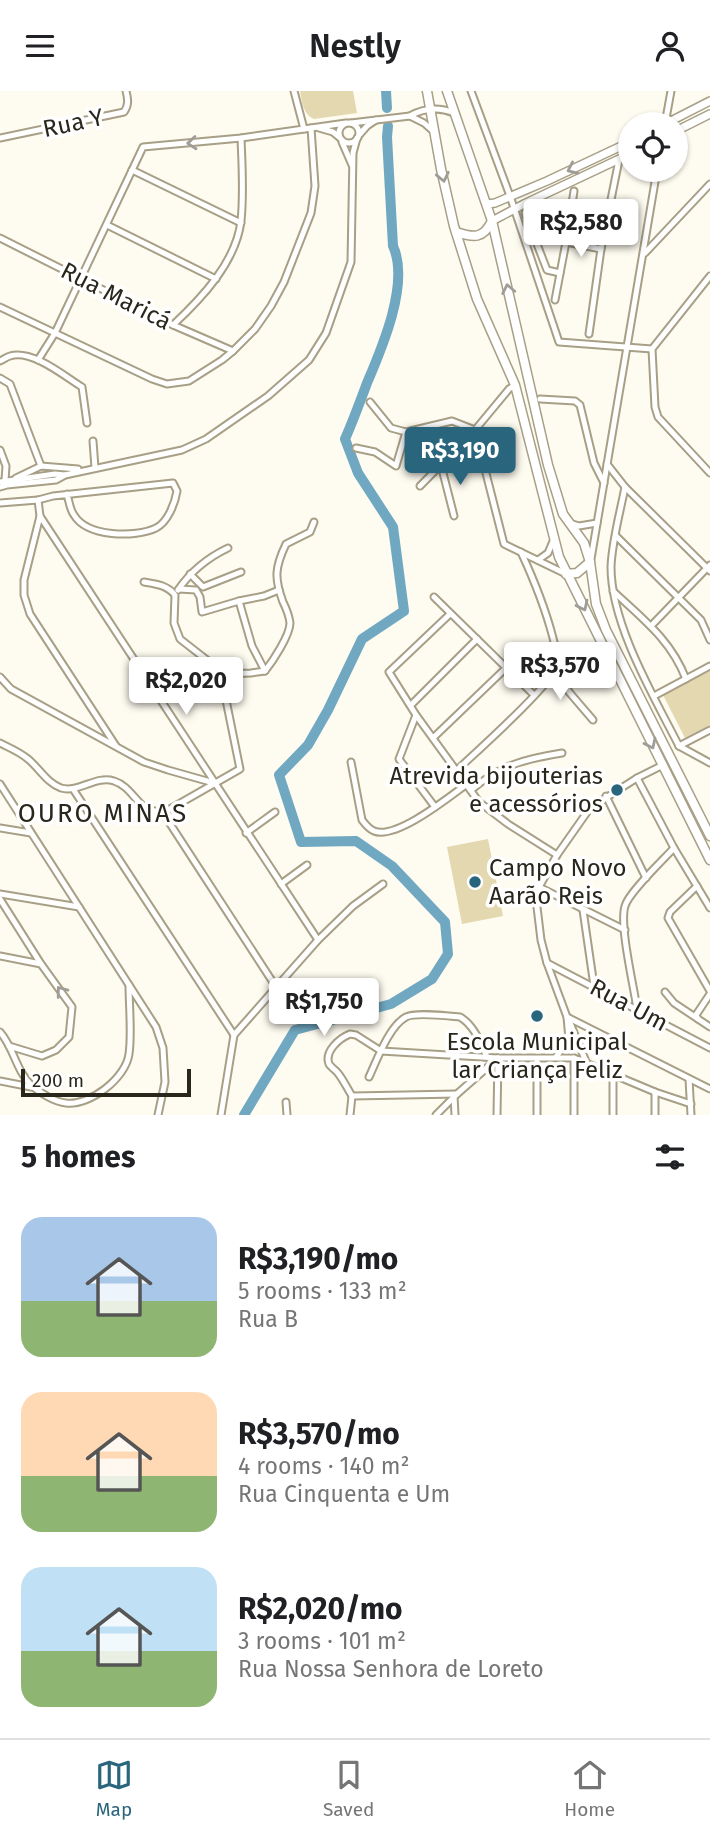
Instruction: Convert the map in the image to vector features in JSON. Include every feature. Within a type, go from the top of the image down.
[{"type":"highway","points":[[426,91],[456,232],[477,299],[515,385],[554,539],[566,573],[710,860]]},
{"type":"highway","points":[[447,91],[492,221],[559,503],[563,514],[584,543],[590,562],[596,604],[606,630],[710,836]]},
{"type":"highway","points":[[456,232],[474,237],[487,230],[492,221]]},
{"type":"highway","points":[[566,573],[577,573],[590,562]]},
{"type":"main road","points":[[688,112],[710,101]]},
{"type":"main road","points":[[688,125],[710,114]]},
{"type":"main road","points":[[487,204],[547,181],[618,148]]},
{"type":"main road","points":[[492,221],[514,208],[618,160]]},
{"type":"street","name":"Rua Y","points":[[0,138],[124,112],[128,100],[126,91]]},
{"type":"street","points":[[0,307],[167,384],[189,381],[222,361],[255,329],[271,306],[284,282],[312,213],[314,186],[311,128],[294,91]]},
{"type":"street","points":[[471,91],[559,342],[652,349]]},
{"type":"street","points":[[667,112],[671,92]]},
{"type":"street","points":[[38,360],[55,333],[143,147],[241,138],[407,116],[430,110],[454,113]]},
{"type":"street","points":[[407,116],[424,123],[434,132]]},
{"type":"street","points":[[311,128],[333,132],[351,143],[367,126],[381,119]]},
{"type":"street","points":[[0,487],[56,479],[182,450],[206,439],[268,396],[309,360],[326,333],[351,261],[353,153],[358,128],[349,123]]},
{"type":"street","points":[[349,123],[340,129],[341,139],[353,168]]},
{"type":"street","points":[[173,325],[197,303],[216,279],[231,252],[241,223],[241,138]]},
{"type":"street","points":[[589,334],[601,249],[618,165]]},
{"type":"street","points":[[132,170],[241,223]]},
{"type":"street","points":[[590,562],[655,182]]},
{"type":"street","points":[[643,255],[654,240],[710,184]]},
{"type":"street","points":[[555,300],[573,191]]},
{"type":"street","points":[[538,208],[525,213],[547,270],[561,273]]},
{"type":"street","points":[[107,225],[216,279]]},
{"type":"street","name":"Rua Maricá","points":[[0,238],[173,325],[233,351]]},
{"type":"street","points":[[566,243],[601,249]]},
{"type":"street","points":[[710,276],[652,349],[655,407],[659,417],[710,473]]},
{"type":"street","points":[[0,362],[11,355],[27,356],[82,387],[88,423]]},
{"type":"street","points":[[503,395],[510,373]]},
{"type":"street","points":[[0,378],[10,384],[41,466]]},
{"type":"street","points":[[420,486],[515,385]]},
{"type":"street","points":[[540,400],[575,401],[580,405],[594,463],[604,484]]},
{"type":"street","points":[[370,402],[391,428],[407,432],[452,421],[475,430]]},
{"type":"street","points":[[475,430],[504,544],[566,573]]},
{"type":"street","points":[[356,448],[375,452],[396,467],[407,432]]},
{"type":"street","points":[[91,469],[93,441]]},
{"type":"street","points":[[0,450],[6,466],[3,481],[65,475]]},
{"type":"street","points":[[594,463],[607,464],[625,487],[709,568],[651,626]]},
{"type":"street","points":[[441,465],[454,516]]},
{"type":"street","points":[[16,478],[41,466],[91,469]]},
{"type":"street","points":[[0,503],[38,500],[67,494],[173,483],[177,491],[167,518],[157,527],[125,534],[99,533],[85,525],[74,516],[67,494]]},
{"type":"street","points":[[625,487],[611,565],[613,591],[624,632],[679,746],[710,763]]},
{"type":"street","points":[[38,500],[40,516],[24,580],[24,596],[30,614],[116,746]]},
{"type":"street","points":[[40,516],[318,940]]},
{"type":"street","points":[[265,671],[287,635],[290,624],[276,578],[277,567],[286,544],[310,531],[314,522]]},
{"type":"street","points":[[569,523],[579,526],[597,523]]},
{"type":"street","points":[[616,535],[701,621],[710,640]]},
{"type":"street","points":[[538,560],[548,552],[554,539]]},
{"type":"street","points":[[228,548],[212,556],[190,575],[177,592],[174,623],[180,639],[225,674],[265,671]]},
{"type":"street","points":[[521,551],[545,609],[557,665],[569,692],[593,720]]},
{"type":"street","points":[[190,575],[203,587],[241,572]]},
{"type":"street","points":[[144,582],[177,592],[196,590],[202,612],[279,590]]},
{"type":"street","points":[[613,591],[664,639],[679,661],[686,679]]},
{"type":"street","points":[[434,597],[534,695]]},
{"type":"street","points":[[239,601],[251,646],[265,671]]},
{"type":"street","points":[[450,614],[389,672],[416,715],[479,802],[557,855]]},
{"type":"street","points":[[411,705],[477,639]]},
{"type":"street","points":[[457,770],[534,695],[553,674],[557,665]]},
{"type":"street","points":[[654,696],[710,666]]},
{"type":"street","points":[[433,738],[506,668]]},
{"type":"street","points":[[0,743],[29,760],[49,781],[62,788],[73,789],[106,779],[116,781],[127,788],[143,806],[163,813],[240,769],[226,700],[225,674]]},
{"type":"street","points":[[0,677],[11,689],[144,762],[214,783]]},
{"type":"street","points":[[416,715],[399,759],[436,807]]},
{"type":"street","points":[[679,746],[710,730]]},
{"type":"street","points":[[351,762],[362,820],[375,832],[384,832],[414,822],[502,768],[532,758],[562,753]]},
{"type":"street","points":[[587,1064],[547,963],[537,907],[539,887],[557,855],[590,808],[606,796],[671,760]]},
{"type":"street","points":[[637,778],[710,908]]},
{"type":"street","points":[[0,785],[156,1027],[163,1048],[165,1082],[158,1115]]},
{"type":"street","points":[[73,789],[234,1035]]},
{"type":"street","points":[[606,796],[646,878]]},
{"type":"street","points":[[246,833],[275,812]]},
{"type":"street","points":[[163,813],[276,987]]},
{"type":"street","points":[[0,828],[31,833]]},
{"type":"street","points":[[637,1009],[625,930],[625,907],[630,897],[674,848]]},
{"type":"street","points":[[281,884],[307,865]]},
{"type":"street","points":[[221,1113],[234,1035],[318,940],[353,906],[383,884]]},
{"type":"street","points":[[697,886],[670,912],[668,918],[710,993],[697,1011],[698,1019]]},
{"type":"street","points":[[539,887],[625,930]]},
{"type":"street","points":[[0,897],[79,907]]},
{"type":"street","points":[[0,897],[41,964],[72,1007],[69,1037],[56,1050],[42,1056],[9,1046]]},
{"type":"street","points":[[583,910],[594,986]]},
{"type":"street","points":[[0,956],[41,964]]},
{"type":"street","name":"Rua Um","points":[[547,963],[710,1048]]},
{"type":"street","points":[[0,1032],[19,1070],[33,1087],[65,1103],[82,1101],[102,1093],[119,1076],[129,1057],[129,985]]},
{"type":"street","points":[[666,992],[674,1003],[710,1027]]},
{"type":"street","points":[[369,1077],[397,1023],[408,1016],[460,1017],[467,1021],[487,1057]]},
{"type":"street","points":[[556,1057],[569,1039],[567,1017]]},
{"type":"street","points":[[567,1017],[710,1089]]},
{"type":"street","points":[[350,1115],[352,1096],[330,1065],[328,1057],[331,1050],[350,1034],[381,1051],[498,1058],[574,1058],[691,1104]]},
{"type":"street","points":[[436,1115],[498,1058]]},
{"type":"street","points":[[497,1115],[498,1058]]},
{"type":"street","points":[[574,1058],[574,1115]]},
{"type":"street","points":[[537,1059],[537,1115]]},
{"type":"street","points":[[613,1075],[613,1115]]},
{"type":"street","points":[[689,1079],[691,1115]]},
{"type":"street","points":[[0,1081],[33,1087]]},
{"type":"street","points":[[655,1092],[655,1115]]},
{"type":"street","points":[[352,1096],[456,1095]]},
{"type":"street","points":[[455,1115],[456,1095]]},
{"type":"street","points":[[286,1103],[287,1115]]},
{"type":"shaded area","points":[[300,91],[353,91],[357,113],[314,119],[305,111]]},
{"type":"shaded area","points":[[710,671],[710,725],[685,738],[663,695]]},
{"type":"shaded area","name":"Campo Novo Aarão Reis","points":[[488,839],[503,916],[462,924],[447,847]]},
{"type":"waterway","points":[[386,91],[387,108]]},
{"type":"waterway","points":[[244,1115],[295,1030],[391,1004],[432,979],[448,954],[445,922],[392,866],[356,841],[301,842],[279,775],[308,745],[362,639],[404,611],[393,527],[358,473],[345,439],[386,334],[396,296],[398,278],[393,246],[388,126]]},
{"type":"place","name":"Atrevida bijouterias e acessórios","points":[[617,790]]},
{"type":"place","name":"Campo Novo Aarão Reis","points":[[475,882]]},
{"type":"place","name":"Escola Municipal lar Criança Feliz","points":[[537,1016]]},
{"type":"district","name":"OURO MINAS","points":[[103,813]]}]
